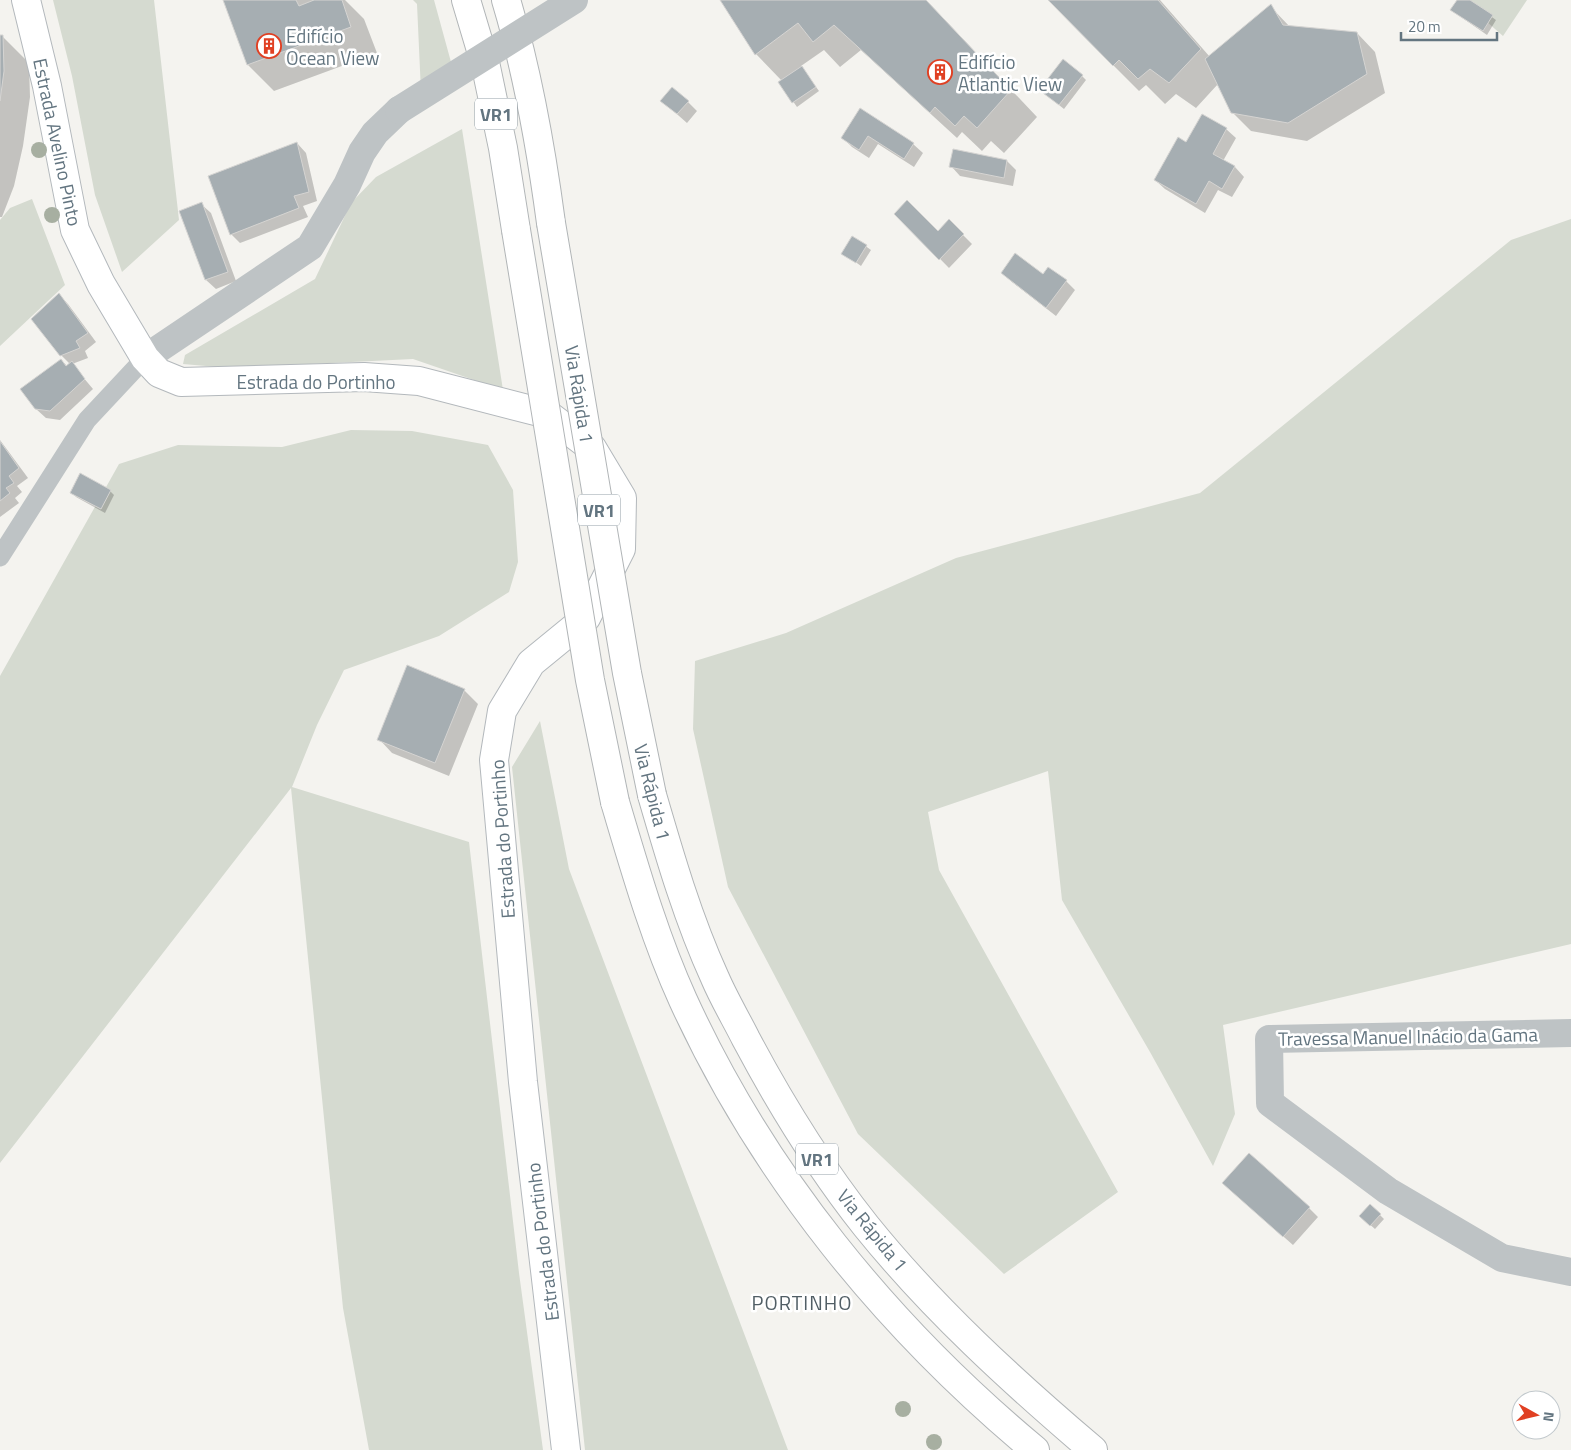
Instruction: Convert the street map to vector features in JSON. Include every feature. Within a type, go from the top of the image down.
[{"type":"main road","name":"Estrada Avelino Pinto","points":[[26,0],[47,86],[74,230],[101,284],[145,358]]},
{"type":"main road","name":"Via Rápida 1","points":[[466,0],[486,67],[504,148],[590,680],[615,802],[647,909],[682,999],[728,1090],[781,1174],[840,1254],[909,1333],[998,1419],[1035,1450]]},
{"type":"main road","name":"Via Rápida 1","points":[[506,0],[528,86],[542,154],[551,223],[626,673],[652,795],[680,892],[715,979],[766,1076],[812,1152],[866,1226],[941,1311],[1021,1388],[1093,1450]]},
{"type":"main road","name":"Estrada do Portinho","points":[[145,358],[159,373],[181,382],[364,377],[419,381],[547,414],[592,448],[622,498],[621,549],[586,618],[531,663],[502,711],[494,760],[523,1082],[566,1450]]},
{"type":"street","points":[[145,358],[310,247],[347,185],[362,152],[375,133],[399,110],[574,0]]},
{"type":"street","name":"Travessa Manuel Inácio da Gama","points":[[1571,1033],[1269,1039],[1270,1103],[1388,1191],[1502,1258],[1571,1272]]},
{"type":"lane","points":[[0,557],[87,420],[145,358]]},
{"type":"shaded area","points":[[53,0],[154,0],[179,220],[122,272],[95,195],[72,76]]},
{"type":"shaded area","points":[[413,0],[434,0],[454,73],[421,92],[417,4]]},
{"type":"shaded area","points":[[1462,0],[1527,0],[1503,36]]},
{"type":"shaded area","points":[[462,129],[503,390],[413,359],[229,368],[183,364],[185,355],[315,279],[351,203],[376,177]]},
{"type":"shaded area","points":[[32,199],[65,285],[0,346],[0,220],[10,208]]},
{"type":"shaded area","points":[[1571,219],[1571,944],[1223,1025],[1235,1114],[1213,1166],[1062,900],[1048,771],[928,812],[939,870],[1118,1192],[1004,1274],[858,1134],[728,887],[693,729],[695,661],[786,633],[956,558],[1200,493],[1511,240]]},
{"type":"shaded area","points":[[351,430],[412,431],[488,445],[513,490],[518,562],[509,592],[439,636],[344,670],[317,725],[292,787],[469,842],[519,1273],[543,1450],[369,1450],[343,1308],[291,788],[0,1163],[0,676],[119,464],[178,445],[282,447]]},
{"type":"shaded area","points":[[540,721],[569,869],[788,1450],[585,1450],[512,767]]},
{"type":"building","name":"Edifício Ocean View","points":[[223,0],[296,0],[299,6],[314,0],[342,0],[351,27],[247,65]]},
{"type":"building","name":"Edifício Atlantic View","points":[[720,0],[926,0],[1011,90],[977,128],[964,116],[955,126],[935,107],[930,113],[834,25],[813,42],[798,23],[755,55]]},
{"type":"building","name":"Edifício Atlantic View","points":[[1048,0],[1158,0],[1201,49],[1169,83],[1150,69],[1138,79],[1119,60],[1113,66]]},
{"type":"building","points":[[1457,0],[1470,0],[1493,15],[1483,31],[1450,10]]},
{"type":"building","points":[[1271,4],[1283,25],[1357,32],[1367,74],[1288,123],[1231,113],[1205,59]]},
{"type":"building","points":[[0,35],[3,35],[4,71],[0,101]]},
{"type":"building","points":[[1063,59],[1083,75],[1059,105],[1039,90]]},
{"type":"building","points":[[802,66],[816,87],[792,103],[778,82]]},
{"type":"building","points":[[672,87],[689,101],[677,114],[660,101]]},
{"type":"building","points":[[860,108],[914,143],[904,159],[868,136],[859,150],[841,138]]},
{"type":"building","points":[[1202,114],[1227,128],[1213,154],[1235,166],[1222,189],[1209,181],[1196,204],[1154,180],[1178,137],[1186,142]]},
{"type":"building","points":[[297,142],[309,192],[294,196],[299,208],[230,235],[208,176]]},
{"type":"building","points":[[953,149],[1007,160],[1004,178],[949,167]]},
{"type":"building","points":[[907,200],[938,231],[949,219],[964,234],[939,260],[894,214]]},
{"type":"building","points":[[202,202],[228,272],[205,280],[179,211]]},
{"type":"building","points":[[852,236],[867,245],[856,263],[841,254]]},
{"type":"building","points":[[1015,253],[1043,274],[1048,267],[1067,280],[1046,308],[1001,273]]},
{"type":"building","points":[[59,293],[88,333],[76,341],[80,348],[60,356],[31,319]]},
{"type":"building","points":[[61,359],[66,366],[72,361],[85,379],[50,411],[35,409],[20,389]]},
{"type":"building","points":[[0,441],[19,468],[9,476],[14,483],[6,488],[10,493],[0,501]]},
{"type":"building","points":[[80,473],[111,490],[101,509],[70,493]]},
{"type":"building","points":[[407,665],[465,689],[435,763],[377,740]]},
{"type":"building","points":[[1249,1153],[1310,1207],[1283,1237],[1222,1183]]},
{"type":"building","points":[[1370,1204],[1381,1214],[1370,1226],[1359,1216]]},
{"type":"place","name":"Edifício Ocean View","points":[[269,46]]},
{"type":"place","name":"Edifício Atlantic View","points":[[940,72]]},
{"type":"district","name":"PORTINHO","points":[[802,1302]]}]
